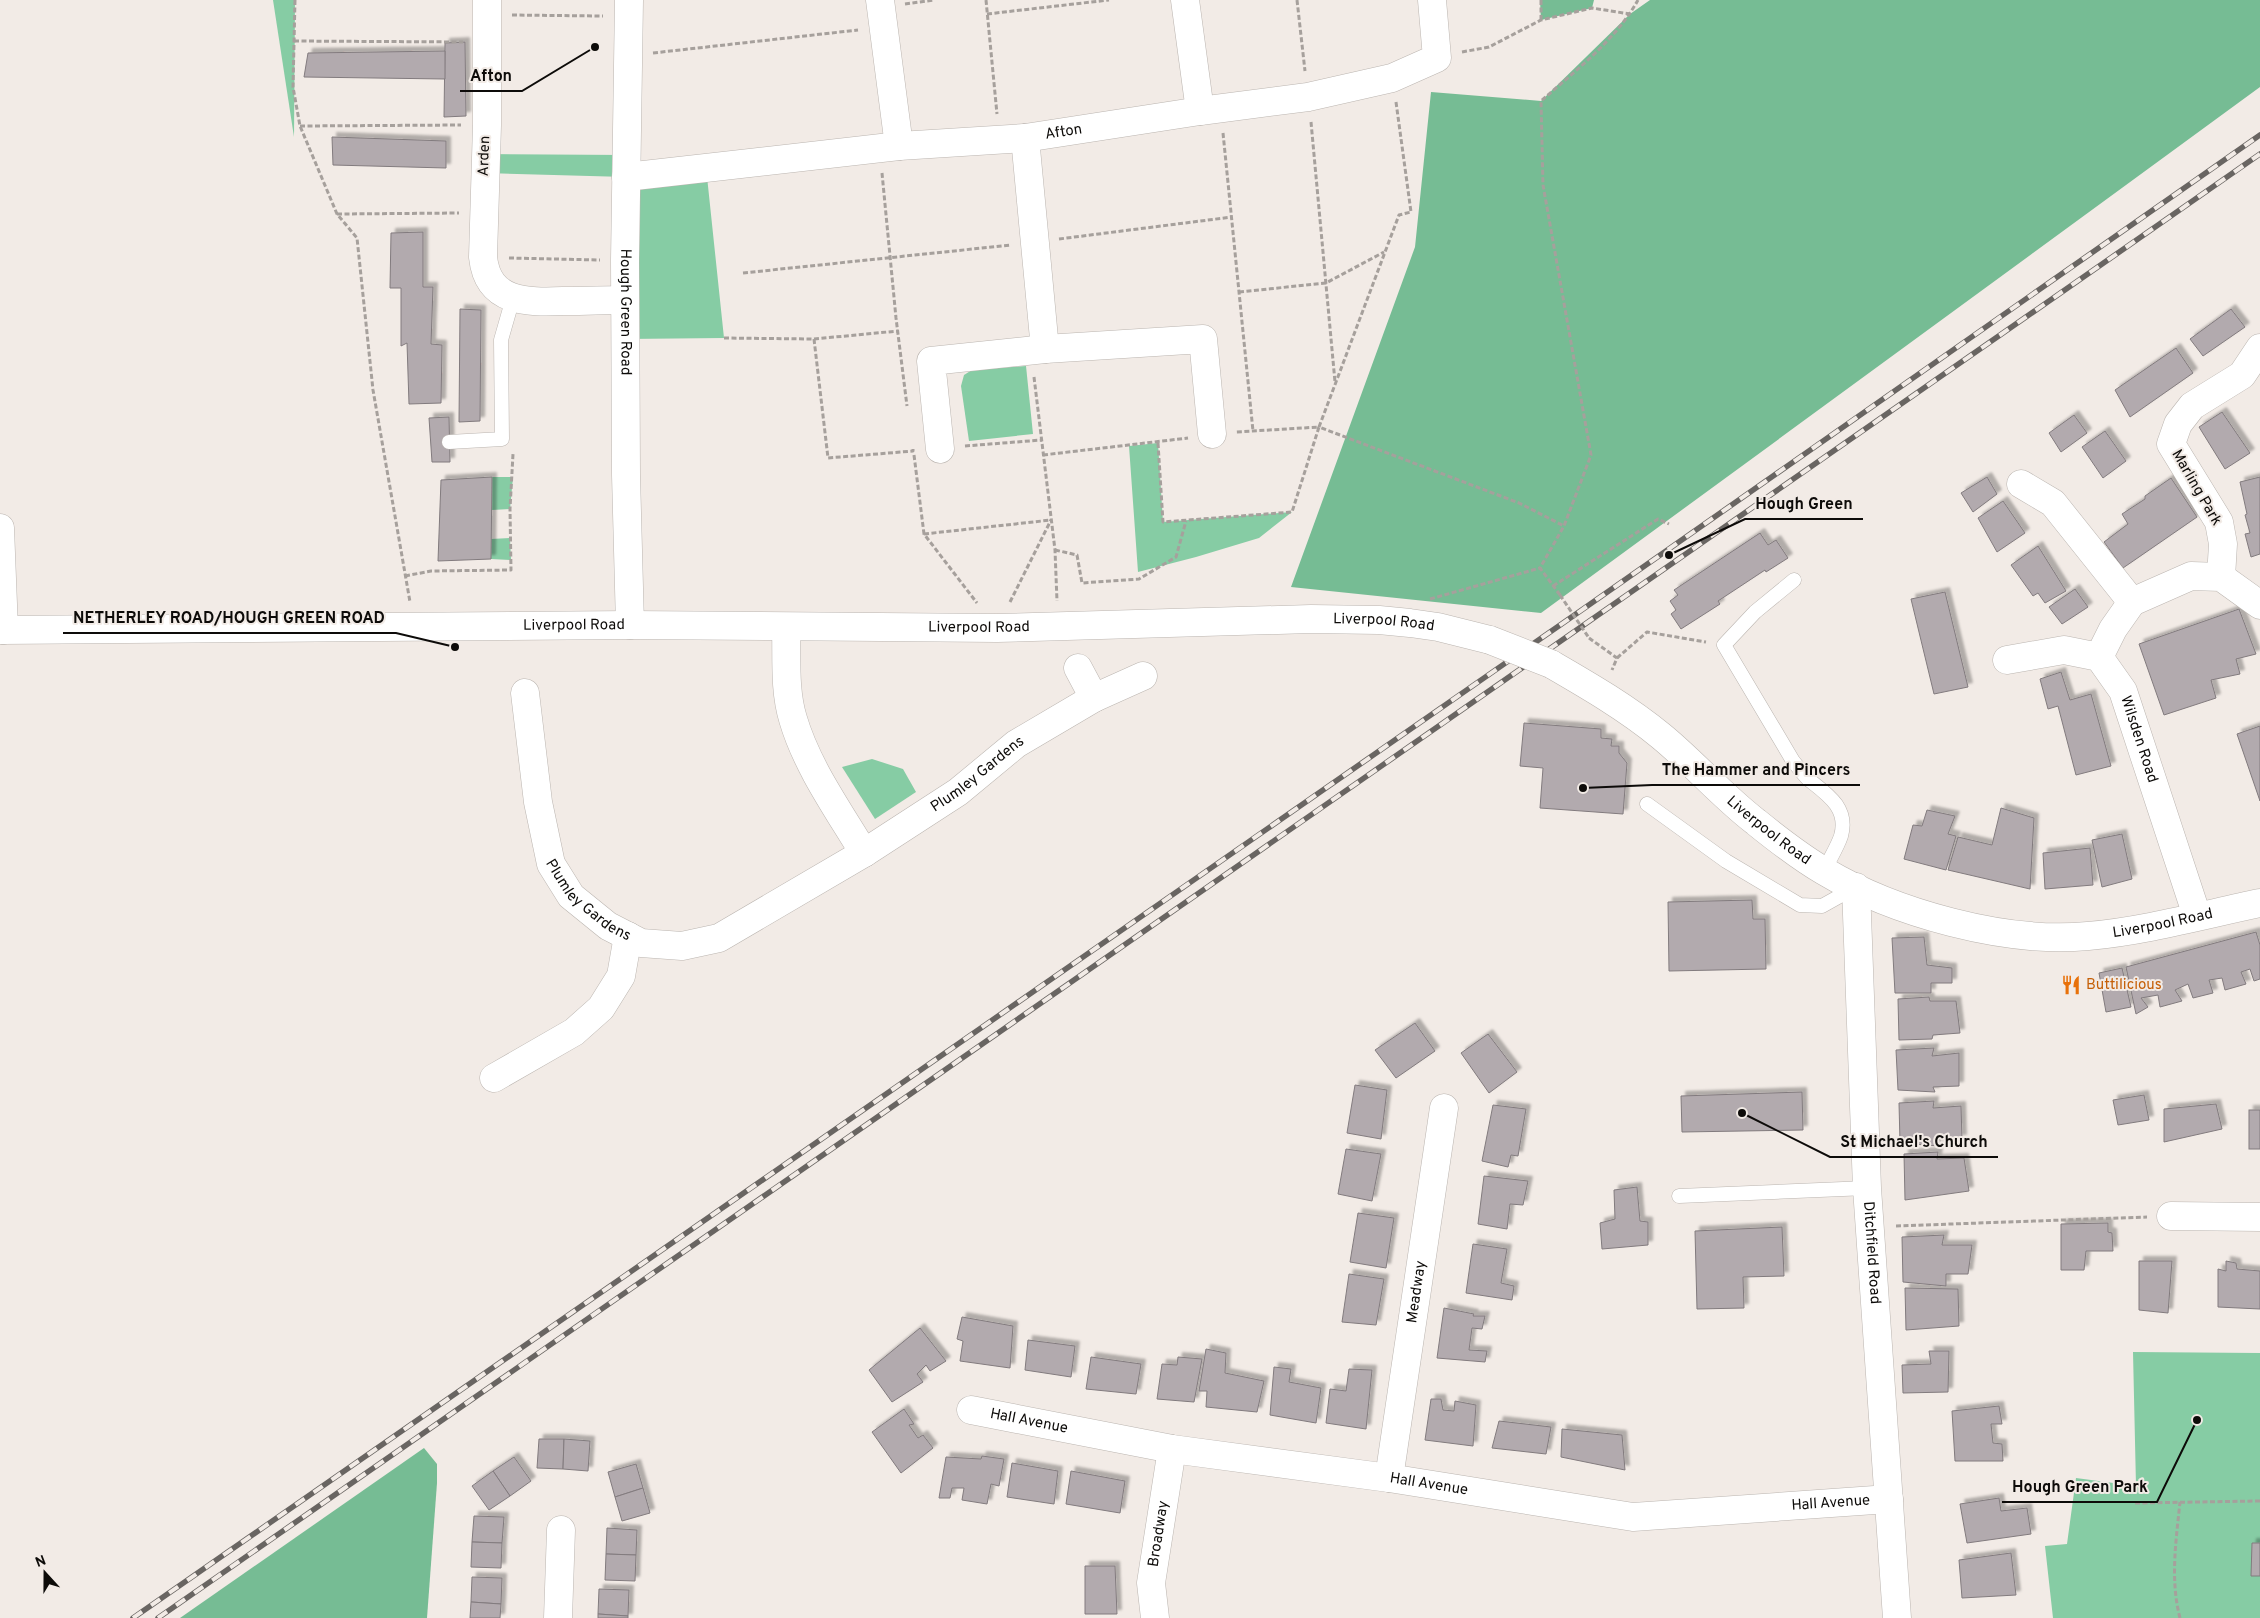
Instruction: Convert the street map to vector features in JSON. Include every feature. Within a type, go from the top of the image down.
[{"type":"street","name":"Hough Green Road","points":[[629,0],[625,300],[626,475],[630,625]]},
{"type":"street","points":[[880,0],[884,27],[889,147]]},
{"type":"street","points":[[1185,0],[1210,110]]},
{"type":"street","points":[[1432,0],[1437,58]]},
{"type":"street","name":"Arden","points":[[486,19],[483,257],[485,272],[504,294],[513,298],[533,302],[625,300]]},
{"type":"street","name":"Afton","points":[[626,177],[889,147],[1013,138],[1308,97],[1392,78],[1437,58]]},
{"type":"street","points":[[1013,138],[1035,242],[1038,350]]},
{"type":"street","points":[[940,449],[931,361],[1038,350],[1203,339],[1212,434]]},
{"type":"street","name":"Marling Park","points":[[2221,577],[2223,544],[2219,522],[2170,444],[2178,424],[2192,406],[2242,375],[2260,348]]},
{"type":"street","points":[[2021,484],[2053,503],[2132,602]]},
{"type":"street","points":[[0,528],[2,630]]},
{"type":"street","points":[[2007,660],[2064,650],[2099,657],[2113,629],[2132,602],[2191,576],[2221,577],[2260,605]]},
{"type":"street","name":"Liverpool Road","points":[[2,630],[630,625],[786,628],[997,628],[1311,618],[1379,620],[1438,627],[1490,640],[1551,664],[1602,693],[1662,737],[1754,820],[1824,871],[1908,909],[1962,925],[2012,934],[2053,938],[2116,933],[2260,903]]},
{"type":"street","points":[[786,628],[788,691],[792,718],[804,750],[864,853]]},
{"type":"street","name":"Wilsden Road","points":[[2099,657],[2123,692],[2197,916]]},
{"type":"street","points":[[1078,668],[1094,698]]},
{"type":"street","name":"Plumley Gardens","points":[[525,693],[538,802],[551,864],[571,896],[608,926],[641,943],[682,946],[719,938],[864,853],[958,792],[1016,744],[1094,698],[1143,676]]},
{"type":"street","name":"Ditchfield Road","points":[[1856,887],[1867,1188],[1897,1618]]},
{"type":"street","points":[[494,1078],[574,1032],[601,1008],[621,976],[628,936]]},
{"type":"street","name":"Meadway","points":[[1389,1478],[1444,1108]]},
{"type":"street","points":[[2171,1216],[2260,1217]]},
{"type":"street","name":"Hall Avenue","points":[[971,1410],[1172,1449],[1389,1478],[1633,1517],[1889,1499]]},
{"type":"street","name":"Broadway","points":[[1155,1618],[1151,1583],[1172,1449]]},
{"type":"street","points":[[558,1618],[561,1530]]},
{"type":"lane","points":[[449,442],[502,439],[501,340],[513,298]]},
{"type":"lane","points":[[1794,580],[1755,612],[1724,645],[1793,761],[1807,778],[1823,789],[1836,802],[1842,816],[1841,835],[1824,871]]},
{"type":"lane","points":[[1647,804],[1726,861],[1800,905],[1822,906],[1856,887]]},
{"type":"lane","points":[[1679,1196],[1867,1188]]},
{"type":"path","points":[[295,0],[293,87],[300,126],[337,214],[357,238],[373,390],[414,628]]},
{"type":"path","points":[[986,0],[987,14],[1013,138]]},
{"type":"path","points":[[987,14],[1109,0]]},
{"type":"path","points":[[1297,0],[1335,385]]},
{"type":"path","points":[[1541,0],[1541,20]]},
{"type":"path","points":[[1423,601],[1540,568],[1564,526],[1590,456],[1542,185],[1541,101],[1590,58],[1630,14],[1638,0]]},
{"type":"path","points":[[1437,58],[1489,47],[1541,20],[1592,8],[1630,14]]},
{"type":"path","points":[[294,41],[486,19],[604,16]]},
{"type":"path","points":[[628,56],[884,27]]},
{"type":"path","points":[[1158,443],[1163,522],[1292,512],[1335,385],[1399,215],[1411,212],[1392,78]]},
{"type":"path","points":[[1210,110],[1232,217],[1253,431]]},
{"type":"path","points":[[300,126],[486,125]]},
{"type":"path","points":[[889,147],[890,258],[908,415]]},
{"type":"path","points":[[337,214],[484,212]]},
{"type":"path","points":[[743,273],[1035,242],[1232,217]]},
{"type":"path","points":[[1239,292],[1326,283],[1385,252]]},
{"type":"path","points":[[483,257],[625,260]]},
{"type":"path","points":[[724,338],[814,339],[898,330]]},
{"type":"path","points":[[814,339],[828,458],[1042,440]]},
{"type":"path","points":[[1038,350],[1043,455],[1055,550],[1058,627]]},
{"type":"path","points":[[1043,455],[1158,443],[1212,434],[1320,427],[1519,502],[1564,526]]},
{"type":"path","points":[[405,576],[431,571],[511,570],[510,509],[513,449],[502,439]]},
{"type":"path","points":[[912,442],[924,534],[997,628],[1052,520]]},
{"type":"path","points":[[1553,586],[1658,519],[1668,524]]},
{"type":"path","points":[[924,534],[1052,520]]},
{"type":"path","points":[[1055,550],[1077,555],[1082,583],[1139,579],[1176,557],[1186,521]]},
{"type":"path","points":[[1540,568],[1589,638],[1617,658]]},
{"type":"path","points":[[1602,693],[1617,658],[1647,632],[1724,645]]},
{"type":"path","points":[[1870,1227],[2171,1216]]},
{"type":"path","points":[[2135,1503],[2260,1501]]},
{"type":"path","points":[[2180,1502],[2174,1554],[2174,1598],[2180,1618]]},
{"type":"green space","points":[[273,0],[295,0],[294,137]]},
{"type":"green space","points":[[1540,0],[1594,0],[1592,8],[1541,20]]},
{"type":"green space","points":[[1650,0],[2260,0],[2260,87],[1541,613],[1291,587],[1415,247],[1431,92],[1541,101],[1630,14]]},
{"type":"green space","points":[[485,154],[626,155],[626,176],[706,167],[724,338],[626,339],[626,177],[485,173]]},
{"type":"green space","points":[[1026,366],[1033,434],[969,441],[961,386],[964,375],[972,370]]},
{"type":"green space","points":[[1158,443],[1163,522],[1292,512],[1259,538],[1138,572],[1129,446]]},
{"type":"green space","points":[[492,477],[513,477],[510,509],[492,510]]},
{"type":"green space","points":[[510,538],[511,560],[491,559],[491,539]]},
{"type":"green space","points":[[872,759],[903,769],[916,792],[875,819],[842,767]]},
{"type":"green space","points":[[2133,1352],[2260,1353],[2260,1618],[2053,1618],[2045,1546],[2067,1544],[2076,1478],[2136,1486]]},
{"type":"green space","points":[[424,1448],[437,1464],[427,1618],[180,1618]]},
{"type":"building","points":[[465,42],[466,116],[444,117],[445,43]]},
{"type":"building","points":[[445,51],[445,79],[304,77],[308,53]]},
{"type":"building","points":[[332,137],[446,141],[446,168],[333,165]]},
{"type":"building","points":[[423,232],[423,287],[433,287],[431,344],[442,345],[441,403],[409,404],[407,343],[401,346],[401,288],[390,288],[391,233]]},
{"type":"building","points":[[460,309],[481,310],[480,421],[459,422]]},
{"type":"building","points":[[2231,309],[2245,327],[2203,356],[2190,339]]},
{"type":"building","points":[[2176,348],[2193,373],[2130,417],[2115,390]]},
{"type":"building","points":[[2222,412],[2250,453],[2225,469],[2199,427]]},
{"type":"building","points":[[2074,415],[2087,433],[2061,452],[2049,433]]},
{"type":"building","points":[[449,417],[450,462],[432,462],[429,418]]},
{"type":"building","points":[[2105,431],[2126,461],[2103,478],[2082,447]]},
{"type":"building","points":[[492,477],[491,559],[438,561],[441,480]]},
{"type":"building","points":[[1987,477],[1997,494],[1973,512],[1961,493]]},
{"type":"building","points":[[2260,477],[2260,554],[2251,557],[2245,534],[2250,533],[2240,482]]},
{"type":"building","points":[[2171,478],[2197,517],[2123,568],[2104,542],[2128,524],[2122,514],[2145,499],[2145,496]]},
{"type":"building","points":[[2003,501],[2025,533],[1997,552],[1978,518]]},
{"type":"building","points":[[1760,533],[1768,545],[1776,540],[1788,558],[1766,572],[1765,570],[1718,601],[1720,604],[1681,629],[1671,614],[1676,610],[1670,601],[1678,595],[1674,590]]},
{"type":"building","points":[[2038,546],[2066,591],[2045,603],[2038,593],[2033,596],[2011,565]]},
{"type":"building","points":[[2075,589],[2088,607],[2062,624],[2049,607]]},
{"type":"building","points":[[1945,592],[1968,687],[1934,694],[1911,599]]},
{"type":"building","points":[[2239,609],[2256,654],[2236,659],[2240,674],[2211,680],[2216,698],[2164,715],[2139,644]]},
{"type":"building","points":[[2061,672],[2070,700],[2091,694],[2111,766],[2076,775],[2058,706],[2048,709],[2040,679]]},
{"type":"building","points":[[1524,723],[1601,729],[1601,738],[1612,739],[1611,746],[1619,746],[1619,753],[1627,763],[1623,814],[1540,808],[1543,768],[1520,766]]},
{"type":"building","points":[[2260,726],[2260,801],[2237,734]]},
{"type":"building","points":[[2001,808],[2034,818],[2030,889],[1948,870],[1958,837],[1992,845]]},
{"type":"building","points":[[1927,810],[1955,816],[1948,834],[1956,836],[1946,870],[1904,859],[1913,825],[1922,826]]},
{"type":"building","points":[[2122,834],[2132,879],[2102,887],[2092,840]]},
{"type":"building","points":[[2090,848],[2093,885],[2045,889],[2043,853]]},
{"type":"building","points":[[1752,900],[1753,919],[1765,919],[1766,969],[1669,971],[1668,902]]},
{"type":"building","points":[[2256,932],[2260,945],[2260,979],[2254,981],[2250,969],[2241,972],[2246,984],[2225,990],[2222,978],[2209,980],[2213,993],[2193,998],[2188,984],[2175,990],[2182,1001],[2160,1007],[2158,995],[2141,998],[2148,1007],[2136,1014],[2126,967]]},
{"type":"building","points":[[1924,937],[1927,965],[1952,968],[1952,983],[1931,983],[1931,993],[1895,993],[1892,938]]},
{"type":"building","points":[[2122,968],[2131,1007],[2106,1012],[2099,973]]},
{"type":"building","points":[[1929,997],[1930,1001],[1956,1001],[1960,1033],[1933,1035],[1932,1039],[1899,1040],[1898,999]]},
{"type":"building","points":[[1415,1023],[1435,1051],[1396,1078],[1375,1050]]},
{"type":"building","points":[[1488,1034],[1517,1072],[1489,1093],[1461,1053]]},
{"type":"building","points":[[1934,1048],[1932,1056],[1959,1053],[1959,1086],[1933,1087],[1935,1092],[1898,1090],[1896,1050]]},
{"type":"building","points":[[1355,1085],[1387,1090],[1381,1139],[1347,1133]]},
{"type":"building","points":[[1802,1092],[1803,1130],[1682,1132],[1681,1096]]},
{"type":"building","points":[[2144,1095],[2149,1120],[2118,1125],[2113,1100]]},
{"type":"building","points":[[1934,1101],[1933,1108],[1961,1106],[1962,1139],[1939,1139],[1938,1146],[1900,1143],[1899,1103]]},
{"type":"building","points":[[2216,1104],[2222,1129],[2164,1142],[2164,1109]]},
{"type":"building","points":[[1493,1105],[1526,1109],[1518,1156],[1511,1155],[1508,1167],[1482,1161]]},
{"type":"building","points":[[2249,1110],[2260,1110],[2260,1149],[2249,1149]]},
{"type":"building","points":[[1346,1149],[1381,1154],[1372,1201],[1338,1194]]},
{"type":"building","points":[[1938,1152],[1937,1159],[1964,1158],[1969,1191],[1905,1200],[1904,1154]]},
{"type":"building","points":[[1484,1176],[1528,1181],[1523,1205],[1510,1204],[1507,1229],[1478,1224]]},
{"type":"building","points":[[1637,1187],[1640,1221],[1648,1222],[1648,1245],[1602,1249],[1600,1223],[1615,1219],[1614,1190]]},
{"type":"building","points":[[1358,1213],[1394,1218],[1386,1268],[1350,1262]]},
{"type":"building","points":[[2108,1223],[2108,1232],[2112,1233],[2113,1251],[2086,1251],[2084,1270],[2061,1270],[2061,1224]]},
{"type":"building","points":[[1782,1227],[1784,1276],[1743,1277],[1744,1308],[1697,1309],[1695,1231]]},
{"type":"building","points":[[1944,1235],[1942,1245],[1972,1245],[1968,1274],[1946,1274],[1946,1286],[1903,1282],[1902,1237]]},
{"type":"building","points":[[1473,1244],[1507,1249],[1501,1283],[1514,1286],[1512,1300],[1466,1293]]},
{"type":"building","points":[[2139,1261],[2172,1261],[2168,1313],[2139,1310]]},
{"type":"building","points":[[2226,1261],[2236,1263],[2237,1269],[2260,1271],[2260,1309],[2218,1307],[2218,1269],[2226,1271]]},
{"type":"building","points":[[1349,1274],[1384,1279],[1376,1325],[1342,1322]]},
{"type":"building","points":[[1905,1288],[1958,1289],[1959,1326],[1906,1330]]},
{"type":"building","points":[[1444,1308],[1474,1314],[1473,1316],[1485,1316],[1482,1329],[1472,1328],[1469,1350],[1487,1351],[1485,1362],[1437,1358]]},
{"type":"building","points":[[962,1317],[1013,1326],[1010,1368],[960,1361],[963,1341],[957,1339]]},
{"type":"building","points":[[920,1328],[946,1361],[930,1371],[926,1365],[917,1374],[923,1382],[892,1402],[869,1370]]},
{"type":"building","points":[[1028,1340],[1075,1346],[1071,1377],[1025,1370]]},
{"type":"building","points":[[1206,1349],[1226,1353],[1225,1373],[1264,1381],[1257,1412],[1206,1407],[1207,1391],[1199,1391]]},
{"type":"building","points":[[1929,1351],[1949,1351],[1948,1392],[1903,1393],[1902,1365],[1931,1364]]},
{"type":"building","points":[[1091,1357],[1141,1364],[1136,1394],[1086,1389]]},
{"type":"building","points":[[1178,1357],[1202,1359],[1194,1402],[1157,1399],[1162,1364],[1177,1365]]},
{"type":"building","points":[[1274,1367],[1291,1369],[1289,1382],[1321,1388],[1316,1423],[1270,1415]]},
{"type":"building","points":[[1349,1369],[1372,1370],[1366,1429],[1326,1423],[1330,1389],[1346,1391]]},
{"type":"building","points":[[1431,1399],[1441,1399],[1443,1410],[1454,1411],[1455,1401],[1476,1405],[1473,1446],[1425,1440]]},
{"type":"building","points":[[1999,1406],[2002,1424],[1991,1424],[1993,1443],[2002,1444],[2003,1461],[1955,1461],[1952,1411]]},
{"type":"building","points":[[904,1409],[914,1424],[909,1425],[918,1438],[923,1435],[933,1448],[901,1473],[872,1432]]},
{"type":"building","points":[[1499,1421],[1551,1427],[1546,1454],[1492,1448]]},
{"type":"building","points":[[1562,1429],[1622,1435],[1625,1470],[1561,1457]]},
{"type":"building","points":[[539,1439],[564,1439],[563,1469],[537,1468]]},
{"type":"building","points":[[564,1439],[590,1441],[588,1471],[563,1469]]},
{"type":"building","points":[[982,1456],[1004,1459],[999,1486],[991,1484],[987,1504],[962,1500],[964,1488],[952,1488],[950,1498],[939,1498],[946,1457],[981,1459]]},
{"type":"building","points":[[514,1457],[531,1481],[510,1496],[493,1471]]},
{"type":"building","points":[[1012,1463],[1058,1471],[1054,1504],[1007,1497]]},
{"type":"building","points":[[636,1464],[643,1488],[615,1497],[608,1472]]},
{"type":"building","points":[[493,1471],[510,1496],[489,1510],[472,1486]]},
{"type":"building","points":[[1071,1471],[1125,1481],[1120,1513],[1066,1504]]},
{"type":"building","points":[[643,1488],[650,1513],[622,1521],[615,1497]]},
{"type":"building","points":[[1999,1498],[2001,1511],[2027,1508],[2031,1534],[1967,1543],[1960,1504]]},
{"type":"building","points":[[474,1516],[504,1517],[502,1543],[472,1542]]},
{"type":"building","points":[[607,1528],[637,1530],[636,1555],[606,1554]]},
{"type":"building","points":[[472,1542],[502,1543],[501,1568],[471,1567]]},
{"type":"building","points":[[2252,1543],[2260,1543],[2260,1576],[2251,1576]]},
{"type":"building","points":[[2011,1553],[2016,1595],[1962,1598],[1959,1560]]},
{"type":"building","points":[[606,1554],[636,1555],[635,1581],[605,1580]]},
{"type":"building","points":[[1085,1566],[1115,1566],[1117,1614],[1085,1614]]},
{"type":"building","points":[[472,1577],[502,1578],[501,1604],[471,1602]]},
{"type":"building","points":[[599,1589],[629,1590],[628,1616],[598,1614]]},
{"type":"building","points":[[471,1602],[501,1604],[500,1618],[470,1618]]},
{"type":"building","points":[[598,1614],[628,1616],[628,1618],[598,1618]]},
{"type":"railway","points":[[133,1618],[1586,607],[2260,135]]},
{"type":"railway","points":[[158,1618],[2260,154]]},
{"type":"place","name":"Afton","points":[[595,47]]},
{"type":"place","name":"Hough Green","points":[[1669,555]]},
{"type":"place","name":"NETHERLEY ROAD/HOUGH GREEN ROAD","points":[[455,647]]},
{"type":"place","name":"The Hammer and Pincers","points":[[1583,788]]},
{"type":"place","name":"Buttilicious","points":[[2071,985]]},
{"type":"place","name":"St Michael's Church","points":[[1742,1113]]},
{"type":"place","name":"Hough Green Park","points":[[2197,1420]]}]
